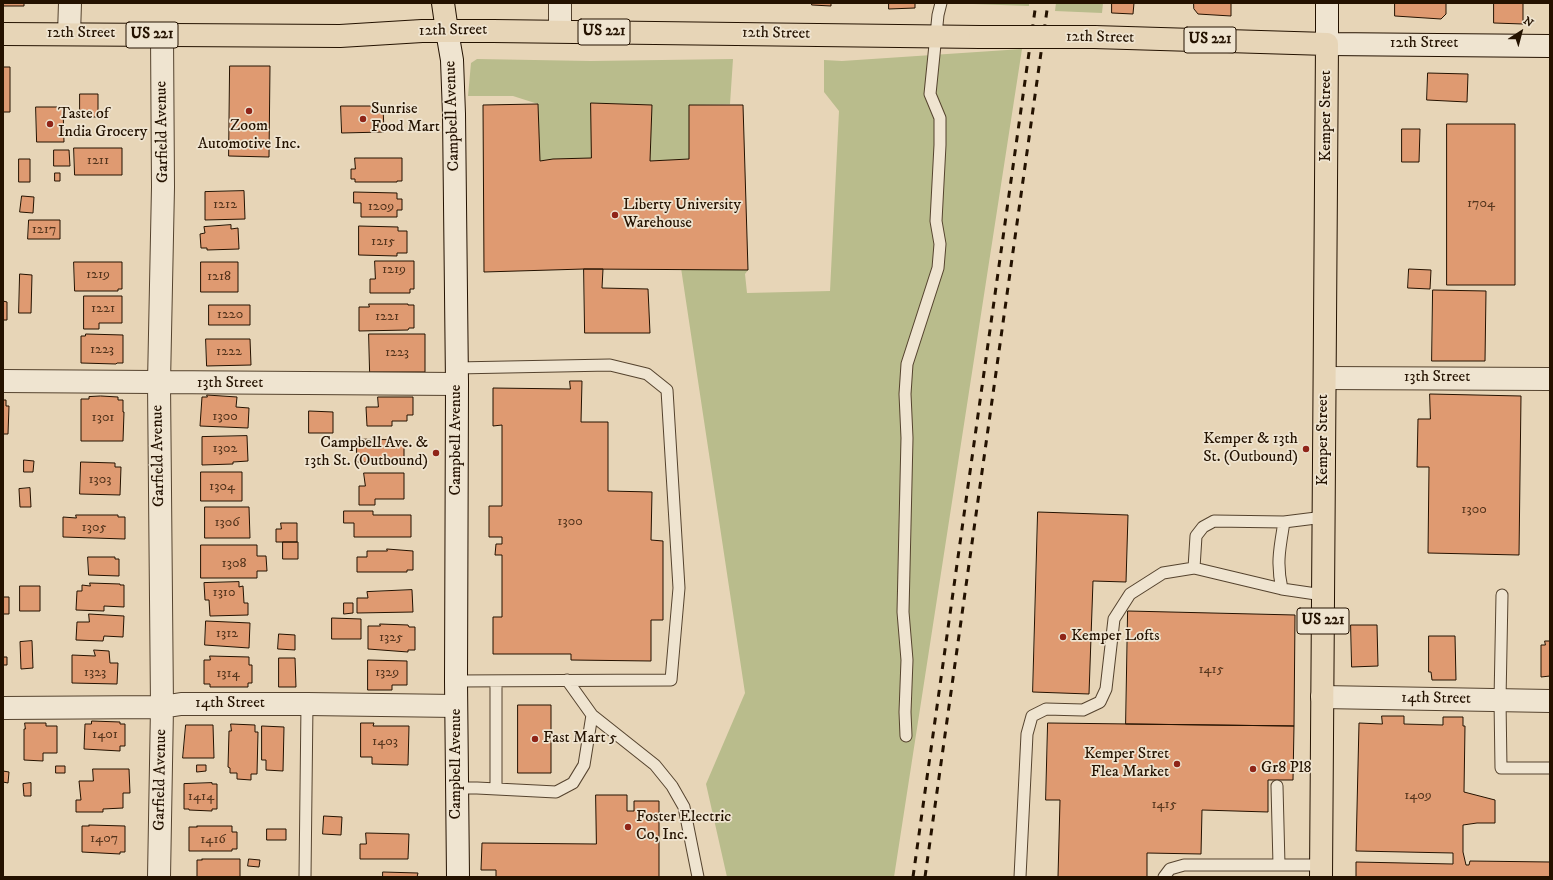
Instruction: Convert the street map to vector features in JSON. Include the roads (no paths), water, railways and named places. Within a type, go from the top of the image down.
[{"type":"main road","name":"Campbell Avenue","points":[[443,3],[447,31]]},
{"type":"main road","name":"12th Street","points":[[3,34],[340,36],[447,31],[560,31],[1094,38],[1327,44]]},
{"type":"main road","name":"Kemper Street","points":[[1321,871],[1327,44]]},
{"type":"street","points":[[69,34],[70,3]]},
{"type":"street","points":[[560,3],[560,31]]},
{"type":"street","name":"Kemper Street","points":[[1327,3],[1327,44]]},
{"type":"street","name":"Campbell Avenue","points":[[447,31],[452,60],[454,106],[458,877]]},
{"type":"street","name":"Garfield Avenue","points":[[159,877],[162,707],[158,384],[163,188],[162,35]]},
{"type":"street","name":"12th Street","points":[[1327,44],[1550,46]]},
{"type":"street","name":"13th Street","points":[[3,382],[158,384],[456,376]]},
{"type":"street","name":"13th Street","points":[[1325,378],[1550,379]]},
{"type":"street","name":"14th Street","points":[[1322,697],[1550,701]]},
{"type":"street","name":"14th Street","points":[[3,708],[162,707],[181,704],[456,706]]},
{"type":"lane","points":[[906,736],[905,712],[907,660],[903,612],[907,438],[905,394],[907,364],[938,268],[940,244],[936,221],[940,118],[930,94],[938,15],[941,3]]},
{"type":"lane","points":[[456,376],[610,365],[647,374],[667,390],[679,588],[671,680],[456,681]]},
{"type":"lane","points":[[1194,568],[1196,536],[1203,527],[1214,521],[1284,522],[1324,516]]},
{"type":"lane","points":[[1282,589],[1278,559],[1284,522]]},
{"type":"lane","points":[[1020,877],[1027,734],[1032,716],[1046,709],[1083,710],[1100,702],[1106,689],[1114,620],[1130,594],[1163,574],[1194,568],[1282,589],[1323,595]]},
{"type":"lane","points":[[1502,595],[1500,700],[1501,768],[1550,768]]},
{"type":"lane","points":[[496,680],[496,789]]},
{"type":"lane","points":[[567,680],[592,715],[655,766],[672,786],[684,807],[698,877]]},
{"type":"lane","points":[[305,877],[307,704]]},
{"type":"lane","points":[[457,788],[556,792],[573,783],[584,765],[592,715]]},
{"type":"lane","points":[[1277,786],[1279,865]]},
{"type":"lane","points":[[1164,877],[1170,869],[1184,865],[1279,865],[1321,871]]},
{"type":"railway","points":[[913,877],[1036,3]]},
{"type":"railway","points":[[925,877],[1048,3]]},
{"type":"place","name":"Zoom Automotive Inc.","points":[[249,111]]},
{"type":"place","name":"Sunrise Food Mart","points":[[363,119]]},
{"type":"place","name":"Taste of India Grocery","points":[[50,124]]},
{"type":"place","name":"Liberty University Warehouse","points":[[615,215]]},
{"type":"place","name":"Kemper & 13th St. (Outbound)","points":[[1306,449]]},
{"type":"place","name":"Campbell Ave. & 13th St. (Outbound)","points":[[436,453]]},
{"type":"place","name":"Kemper Lofts","points":[[1063,637]]},
{"type":"place","name":"Fast Mart 5","points":[[535,739]]},
{"type":"place","name":"Kemper Stret Flea Market","points":[[1177,764]]},
{"type":"place","name":"Gr8 Pl8","points":[[1253,769]]},
{"type":"place","name":"Foster Electric Co, Inc.","points":[[628,827]]}]
